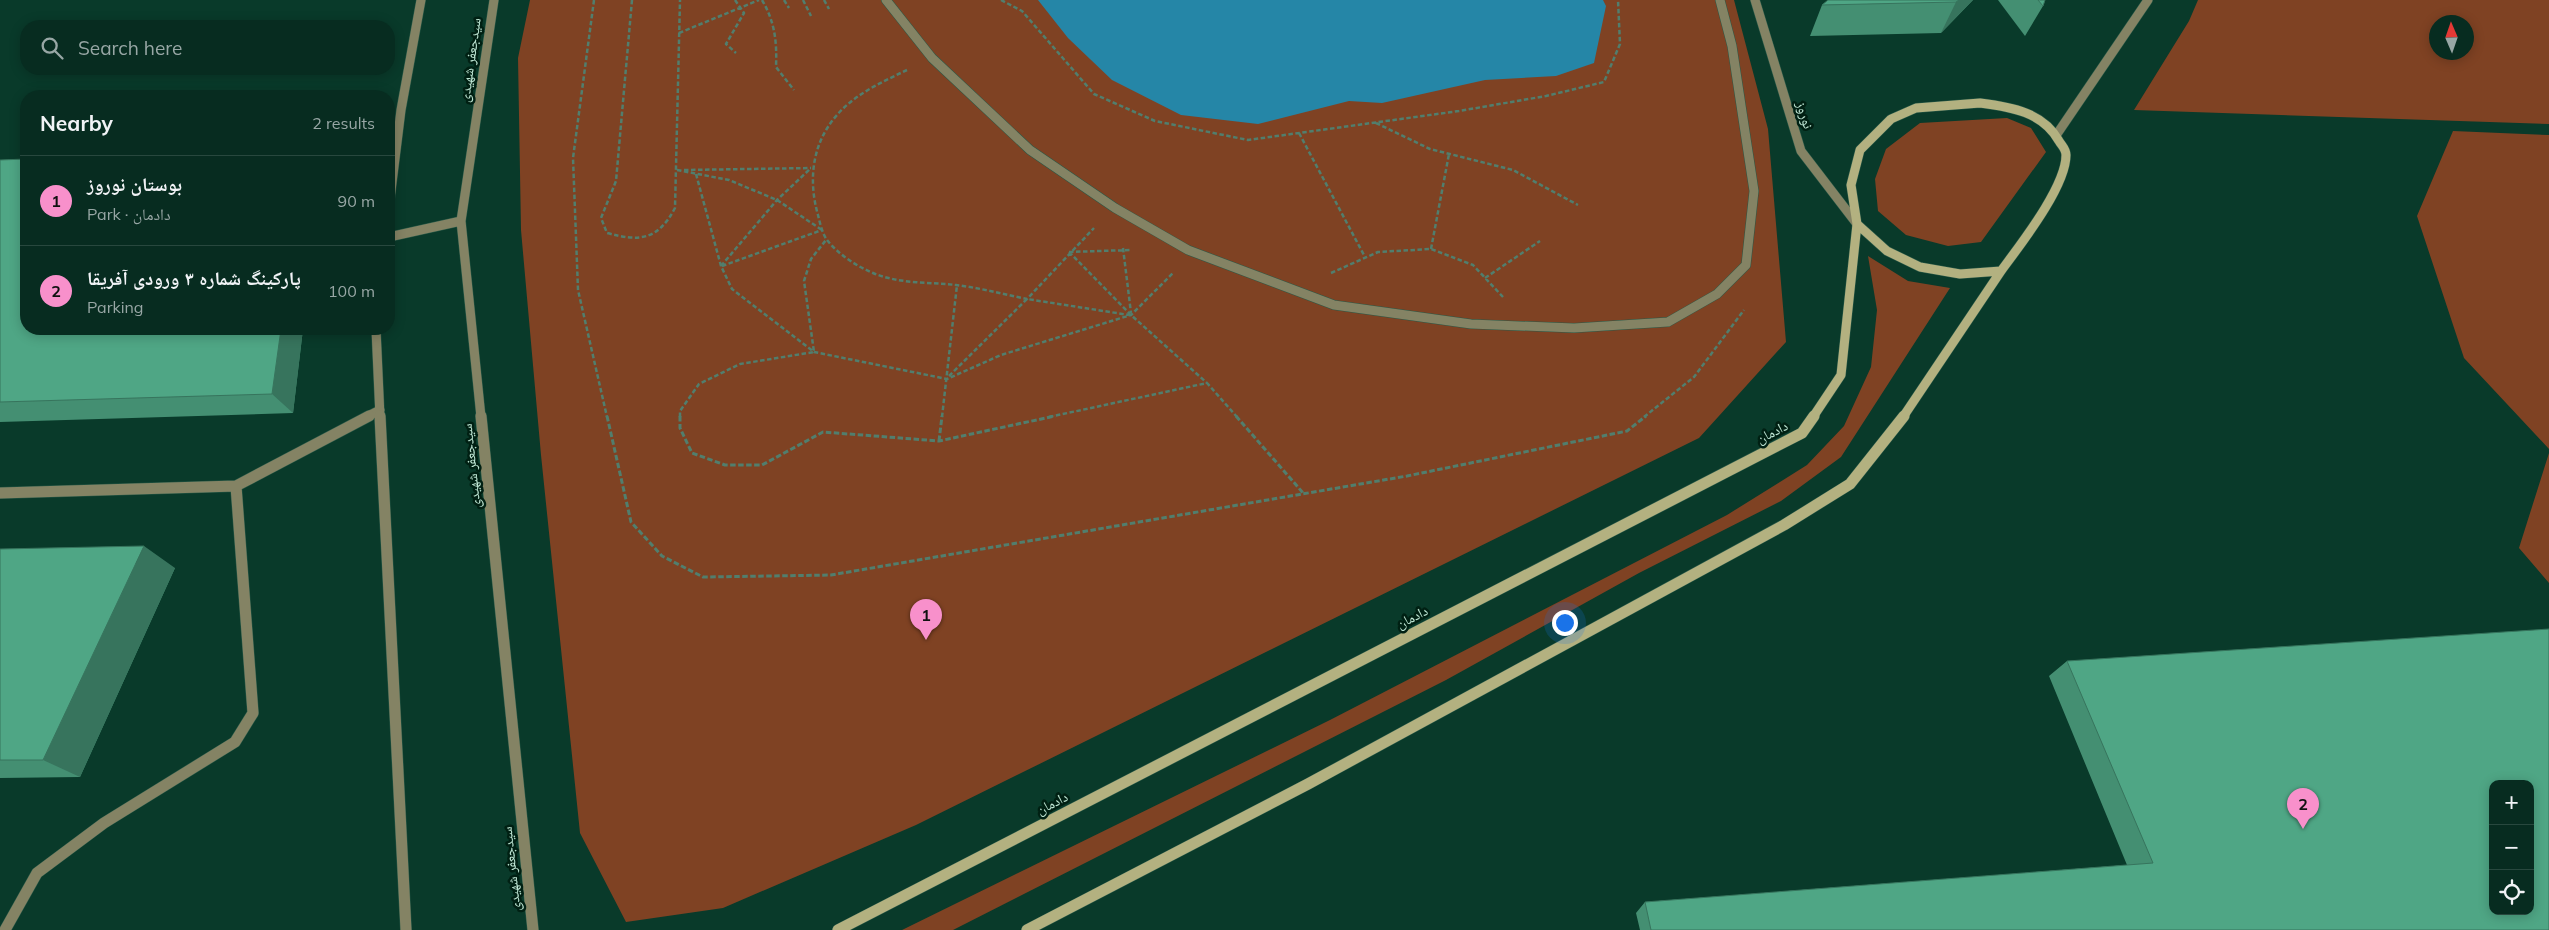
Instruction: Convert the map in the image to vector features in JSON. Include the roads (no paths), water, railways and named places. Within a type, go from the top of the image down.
[{"type":"street","points":[[395,158],[401,110],[421,0]]},
{"type":"street","name":"سیدجعفر شهیدی","points":[[494,0],[461,221],[533,930]]},
{"type":"street","points":[[886,0],[932,58],[1030,150],[1115,208],[1188,250],[1334,305],[1471,324],[1574,328],[1668,322],[1717,294],[1746,266],[1754,191],[1732,46],[1720,0]]},
{"type":"street","name":"نوروز","points":[[1754,0],[1801,151],[1857,224]]},
{"type":"street","points":[[1027,930],[1317,779],[1784,525],[1850,484],[1909,409],[2020,246],[2058,186],[2066,154],[2058,134],[2148,0]]},
{"type":"street","name":"دادمان","points":[[838,930],[1802,433],[1841,375],[1857,224],[1851,185],[1860,150],[1891,119],[1916,108],[1947,104],[1980,103],[2006,106],[2037,117],[2058,134]]},
{"type":"street","points":[[395,236],[461,221]]},
{"type":"street","points":[[1857,224],[1887,251],[1920,267],[1960,274],[2002,271]]},
{"type":"street","points":[[376,335],[406,930]]},
{"type":"street","points":[[0,493],[236,486],[380,410]]},
{"type":"street","points":[[5,930],[37,873],[104,823],[236,742],[253,713],[236,486]]},
{"type":"water","points":[[1038,0],[1603,0],[1606,6],[1594,63],[1556,76],[1485,80],[1382,103],[1349,101],[1258,124],[1181,115],[1112,80],[1068,38]]},
{"type":"place","name":"بوستان نوروز","points":[[926,640]]},
{"type":"place","name":"پارکینگ شماره ۳ ورودی آفریقا","points":[[2303,829]]}]
